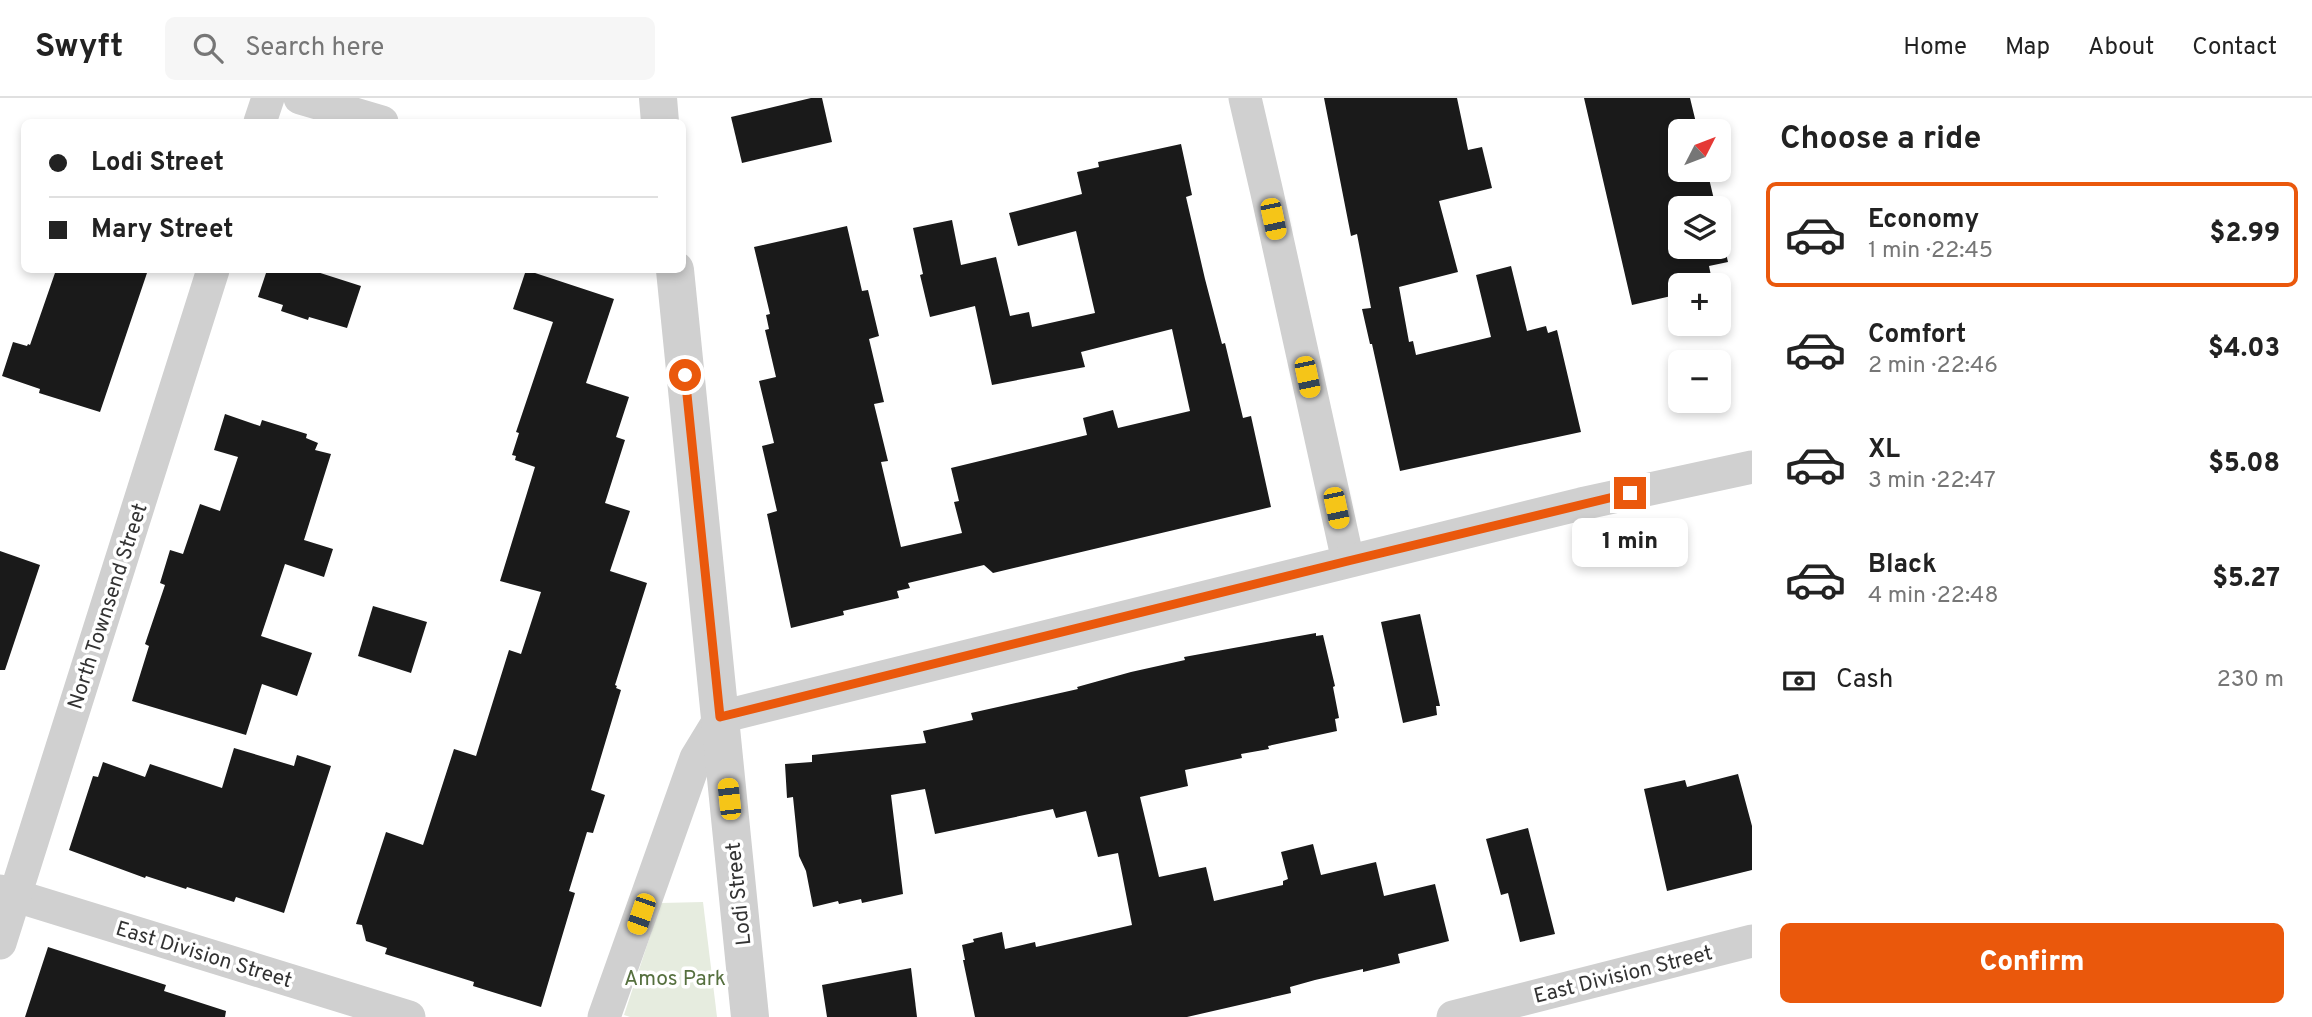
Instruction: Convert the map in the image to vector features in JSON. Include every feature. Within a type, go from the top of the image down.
[{"type":"street","points":[[261,119],[268,98]]},
{"type":"street","points":[[300,98],[373,119]]},
{"type":"street","points":[[658,98],[660,119]]},
{"type":"street","points":[[1245,98],[1348,561]]},
{"type":"street","name":"North Townsend Street","points":[[0,943],[8,894],[212,273]]},
{"type":"street","name":"Lodi Street","points":[[675,273],[750,1017]]},
{"type":"street","points":[[604,1017],[696,758],[720,717],[1581,504],[1752,467]]},
{"type":"street","name":"East Division Street","points":[[8,894],[409,1017]]},
{"type":"street","name":"East Division Street","points":[[1452,1017],[1752,941]]},
{"type":"green space","name":"Amos Park","points":[[703,902],[717,1017],[624,1015],[661,903]]},
{"type":"building","points":[[811,98],[822,98],[832,142],[742,163],[731,117]]},
{"type":"building","points":[[1324,98],[1457,98],[1468,150],[1482,147],[1492,188],[1439,201],[1458,272],[1399,287],[1409,342],[1413,341],[1416,355],[1491,337],[1476,275],[1511,266],[1527,331],[1546,326],[1548,333],[1557,330],[1581,432],[1400,471],[1362,309],[1371,308],[1357,234],[1351,236]]},
{"type":"building","points":[[1584,98],[1690,98],[1695,119],[1668,119],[1668,182],[1710,182],[1713,196],[1668,196],[1668,259],[1727,259],[1728,262],[1709,266],[1710,273],[1668,273],[1668,297],[1632,305]]},
{"type":"building","points":[[1181,144],[1192,195],[1186,197],[1205,279],[1222,344],[1225,343],[1243,418],[1251,416],[1271,507],[993,573],[984,565],[908,583],[910,588],[897,591],[899,598],[843,611],[844,615],[791,628],[767,514],[777,511],[762,446],[774,443],[759,381],[776,377],[765,330],[769,329],[766,315],[770,314],[754,247],[847,226],[862,291],[868,290],[879,336],[869,339],[884,402],[874,404],[888,461],[881,462],[901,547],[962,533],[954,502],[959,501],[951,468],[1087,435],[1083,418],[1113,410],[1118,428],[1190,411],[1172,329],[1081,352],[1085,367],[992,385],[975,306],[930,317],[913,228],[952,220],[961,265],[996,257],[1010,316],[1029,312],[1032,327],[1095,313],[1076,231],[1018,246],[1009,213],[1082,194],[1077,172],[1099,167],[1098,162]]},
{"type":"building","points":[[55,273],[147,273],[100,412],[39,393],[40,389],[2,376],[13,342],[30,345]]},
{"type":"building","points":[[266,273],[320,273],[361,286],[347,328],[281,311],[283,305],[258,297]]},
{"type":"building","points":[[525,273],[535,273],[614,299],[586,383],[629,397],[616,437],[625,440],[605,503],[630,511],[610,571],[647,583],[615,685],[621,690],[591,790],[605,795],[593,833],[587,832],[569,891],[575,893],[541,1007],[473,986],[474,982],[385,954],[387,948],[366,941],[362,925],[356,924],[386,832],[423,845],[454,749],[476,756],[509,650],[521,654],[541,592],[500,581],[535,467],[515,460],[516,456],[512,455],[519,433],[516,432],[553,322],[513,309]]},
{"type":"building","points":[[225,414],[260,426],[262,420],[307,434],[306,438],[318,443],[315,450],[331,454],[304,540],[333,549],[324,577],[285,564],[261,636],[312,653],[297,696],[262,684],[246,735],[132,701],[149,646],[145,644],[165,585],[160,583],[170,550],[183,554],[200,504],[220,511],[238,457],[214,450]]},
{"type":"building","points":[[0,551],[40,565],[5,670],[0,670]]},
{"type":"building","points":[[373,606],[427,622],[411,673],[358,656]]},
{"type":"building","points":[[1420,614],[1440,706],[1436,706],[1437,715],[1403,723],[1381,622]]},
{"type":"building","points":[[1316,633],[1316,636],[1323,635],[1335,686],[1333,687],[1339,718],[1335,719],[1337,731],[1268,746],[1269,749],[1241,754],[1242,758],[1185,770],[1188,786],[1140,797],[1159,877],[1206,867],[1214,901],[1283,885],[1283,881],[1288,879],[1281,852],[1313,844],[1321,875],[1376,862],[1384,896],[1435,884],[1449,941],[1398,954],[1400,963],[1315,980],[1290,987],[1291,993],[1187,1017],[975,1017],[962,945],[974,942],[973,939],[1002,932],[1005,949],[1035,942],[1036,947],[1132,925],[1118,853],[1098,857],[1086,811],[1056,818],[1053,809],[935,834],[925,789],[891,795],[903,894],[862,903],[861,899],[813,907],[806,871],[799,856],[793,797],[787,798],[785,764],[812,762],[812,755],[926,743],[923,731],[973,720],[971,713],[1078,689],[1077,687],[1131,672],[1185,660],[1184,657]]},
{"type":"building","points":[[234,748],[294,766],[297,755],[331,766],[284,913],[236,897],[234,902],[187,887],[186,889],[146,876],[145,878],[69,850],[93,776],[98,777],[103,762],[145,777],[150,764],[222,788]]},
{"type":"building","points":[[1738,774],[1752,826],[1752,870],[1667,891],[1644,789],[1685,780],[1687,787]]},
{"type":"building","points":[[1528,828],[1555,934],[1520,942],[1508,893],[1501,895],[1486,839]]},
{"type":"building","points":[[48,947],[166,985],[164,991],[226,1011],[225,1017],[25,1017]]},
{"type":"building","points":[[911,968],[917,1017],[827,1017],[822,985]]},
{"type":"route","points":[[685,375],[720,717],[1630,493]]}]
